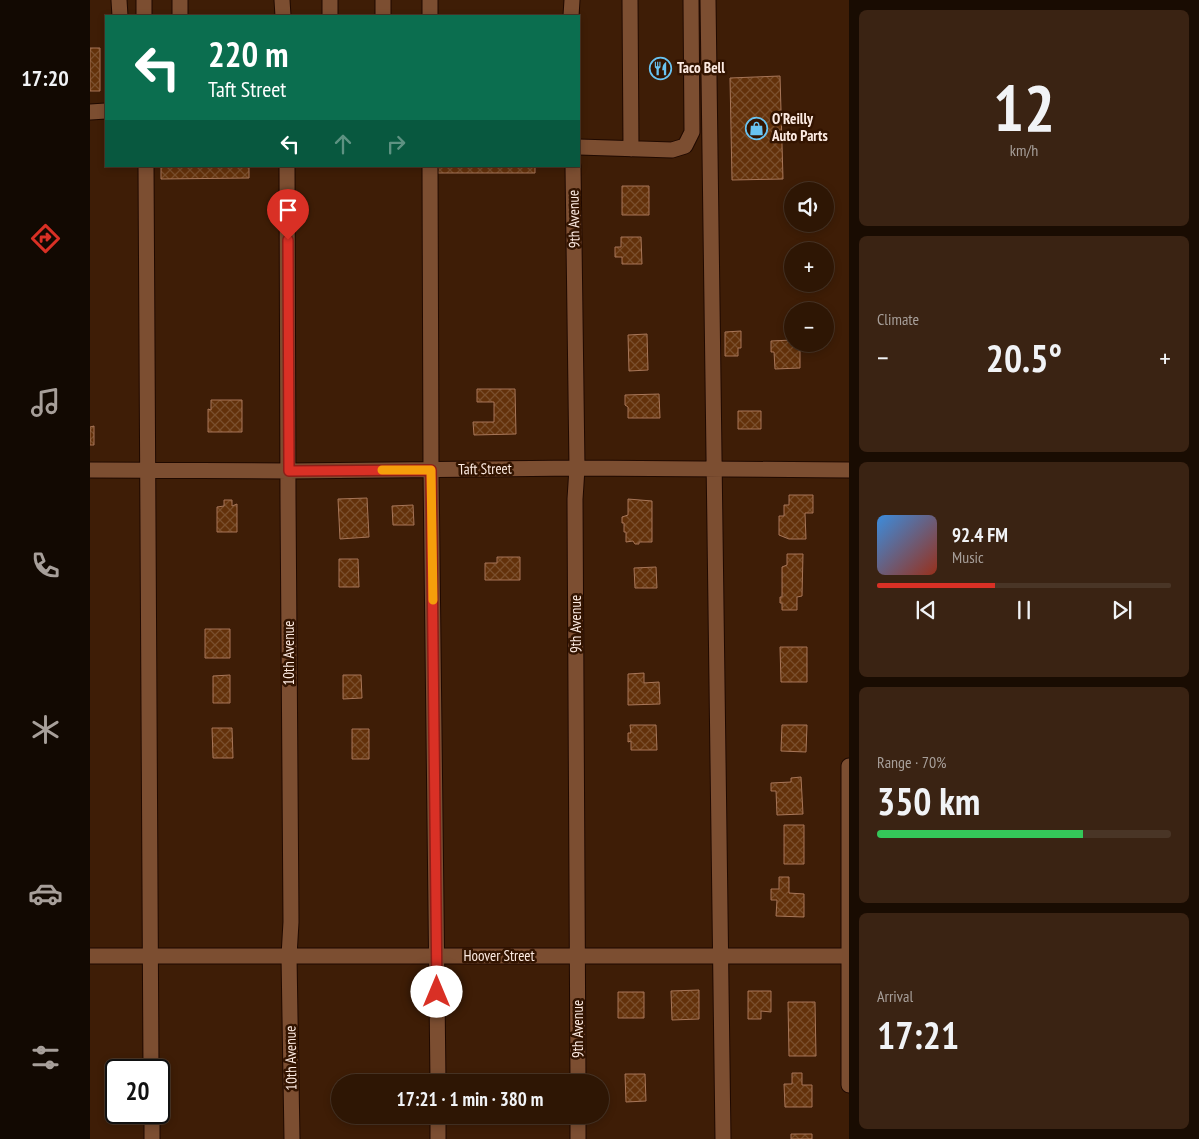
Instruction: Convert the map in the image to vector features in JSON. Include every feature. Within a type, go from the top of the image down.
[{"type":"street","points":[[119,0],[120,15]]},
{"type":"street","points":[[144,0],[144,15]]},
{"type":"street","points":[[180,0],[180,15]]},
{"type":"street","points":[[282,0],[283,15]]},
{"type":"street","points":[[330,0],[330,15]]},
{"type":"street","points":[[382,0],[383,15]]},
{"type":"street","points":[[430,0],[430,15]]},
{"type":"street","points":[[571,15],[572,0]]},
{"type":"street","points":[[630,0],[631,149]]},
{"type":"street","points":[[580,147],[672,150],[686,146],[692,132],[691,0]]},
{"type":"street","points":[[708,0],[723,1139]]},
{"type":"street","points":[[90,112],[105,111]]},
{"type":"street","points":[[146,167],[151,1059]]},
{"type":"street","name":"10th Avenue","points":[[287,167],[291,922],[289,956],[292,1139]]},
{"type":"street","points":[[430,167],[431,470],[438,1074]]},
{"type":"street","name":"9th Avenue","points":[[573,167],[577,468],[575,508],[578,1074]]},
{"type":"street","name":"Taft Street","points":[[90,470],[289,471],[577,468],[849,470]]},
{"type":"street","points":[[849,766],[849,1085]]},
{"type":"street","name":"Hoover Street","points":[[90,956],[849,956]]},
{"type":"street","points":[[152,1124],[152,1139]]},
{"type":"street","points":[[438,1124],[438,1139]]},
{"type":"street","points":[[578,1124],[578,1139]]},
{"type":"building","points":[[90,48],[100,48],[100,91],[90,91]]},
{"type":"building","name":"O'Reilly Auto Parts","points":[[780,76],[783,179],[732,180],[730,78]]},
{"type":"building","points":[[161,167],[249,167],[249,178],[161,179]]},
{"type":"building","points":[[436,167],[535,167],[535,173],[436,173]]},
{"type":"building","points":[[622,186],[649,186],[649,215],[622,215]]},
{"type":"building","points":[[621,237],[641,237],[642,264],[622,264],[622,257],[615,257],[615,247],[621,247]]},
{"type":"building","points":[[741,331],[741,348],[738,348],[738,356],[725,356],[725,332]]},
{"type":"building","points":[[647,334],[648,370],[629,371],[628,335]]},
{"type":"building","points":[[784,340],[784,352],[800,352],[800,368],[775,369],[774,352],[771,352],[771,341]]},
{"type":"building","points":[[477,389],[515,389],[516,434],[474,435],[473,422],[494,422],[494,402],[477,402]]},
{"type":"building","points":[[659,394],[660,418],[628,418],[625,395]]},
{"type":"building","points":[[211,400],[242,400],[242,432],[208,432],[208,409],[211,410]]},
{"type":"building","points":[[738,411],[761,411],[761,429],[738,429]]},
{"type":"building","points":[[94,426],[94,445],[90,445],[90,427]]},
{"type":"building","points":[[789,495],[813,495],[813,513],[805,513],[806,539],[789,539],[779,535],[779,516],[784,516],[784,505],[789,505]]},
{"type":"building","points":[[367,498],[369,537],[340,539],[338,499]]},
{"type":"building","points":[[628,499],[652,501],[652,542],[639,542],[639,544],[635,544],[633,541],[626,542],[626,532],[624,532],[622,517],[628,515]]},
{"type":"building","points":[[224,500],[232,500],[232,506],[237,504],[237,532],[217,532],[217,507],[224,506]]},
{"type":"building","points":[[413,505],[414,525],[393,525],[392,506]]},
{"type":"building","points":[[787,554],[803,554],[802,596],[797,597],[797,610],[782,610],[782,603],[780,603],[780,597],[782,597],[782,567],[787,565]]},
{"type":"building","points":[[497,557],[520,557],[520,580],[485,580],[485,563],[497,563]]},
{"type":"building","points":[[339,559],[358,559],[359,587],[339,587]]},
{"type":"building","points":[[656,567],[657,588],[635,588],[634,568]]},
{"type":"building","points":[[205,629],[230,629],[230,658],[205,658]]},
{"type":"building","points":[[780,647],[807,647],[807,682],[781,682]]},
{"type":"building","points":[[644,673],[644,683],[659,682],[660,704],[628,705],[628,674]]},
{"type":"building","points":[[230,675],[230,703],[213,703],[213,676]]},
{"type":"building","points":[[343,675],[361,675],[362,698],[343,699]]},
{"type":"building","points":[[630,725],[656,725],[657,750],[631,750],[631,741],[628,742],[628,733],[631,733]]},
{"type":"building","points":[[782,725],[807,725],[806,752],[781,751]]},
{"type":"building","points":[[212,728],[232,728],[233,758],[213,758]]},
{"type":"building","points":[[352,729],[369,729],[369,759],[352,759]]},
{"type":"building","points":[[801,777],[803,814],[777,815],[776,791],[771,791],[771,783],[791,782],[791,778]]},
{"type":"building","points":[[784,825],[804,825],[804,864],[784,864]]},
{"type":"building","points":[[779,877],[789,877],[789,893],[804,894],[804,917],[776,916],[777,900],[771,900],[771,889],[779,889]]},
{"type":"building","points":[[699,990],[699,1019],[672,1020],[671,991]]},
{"type":"building","points":[[748,991],[771,991],[771,1012],[761,1011],[761,1019],[748,1019]]},
{"type":"building","points":[[618,992],[644,992],[644,1018],[618,1018]]},
{"type":"building","points":[[788,1002],[815,1002],[816,1056],[789,1056]]},
{"type":"building","points":[[792,1073],[802,1073],[802,1085],[812,1085],[812,1107],[785,1107],[784,1084],[792,1084]]},
{"type":"building","points":[[625,1074],[645,1074],[646,1101],[626,1102]]},
{"type":"building","points":[[791,1134],[812,1134],[812,1139],[791,1139]]},
{"type":"slow traffic","points":[[382,470],[431,470],[433,600]]},
{"type":"place","name":"Taco Bell","points":[[661,68]]},
{"type":"place","name":"O'Reilly Auto Parts","points":[[756,128]]},
{"type":"route","points":[[288,240],[289,471],[431,470],[437,992]]}]
